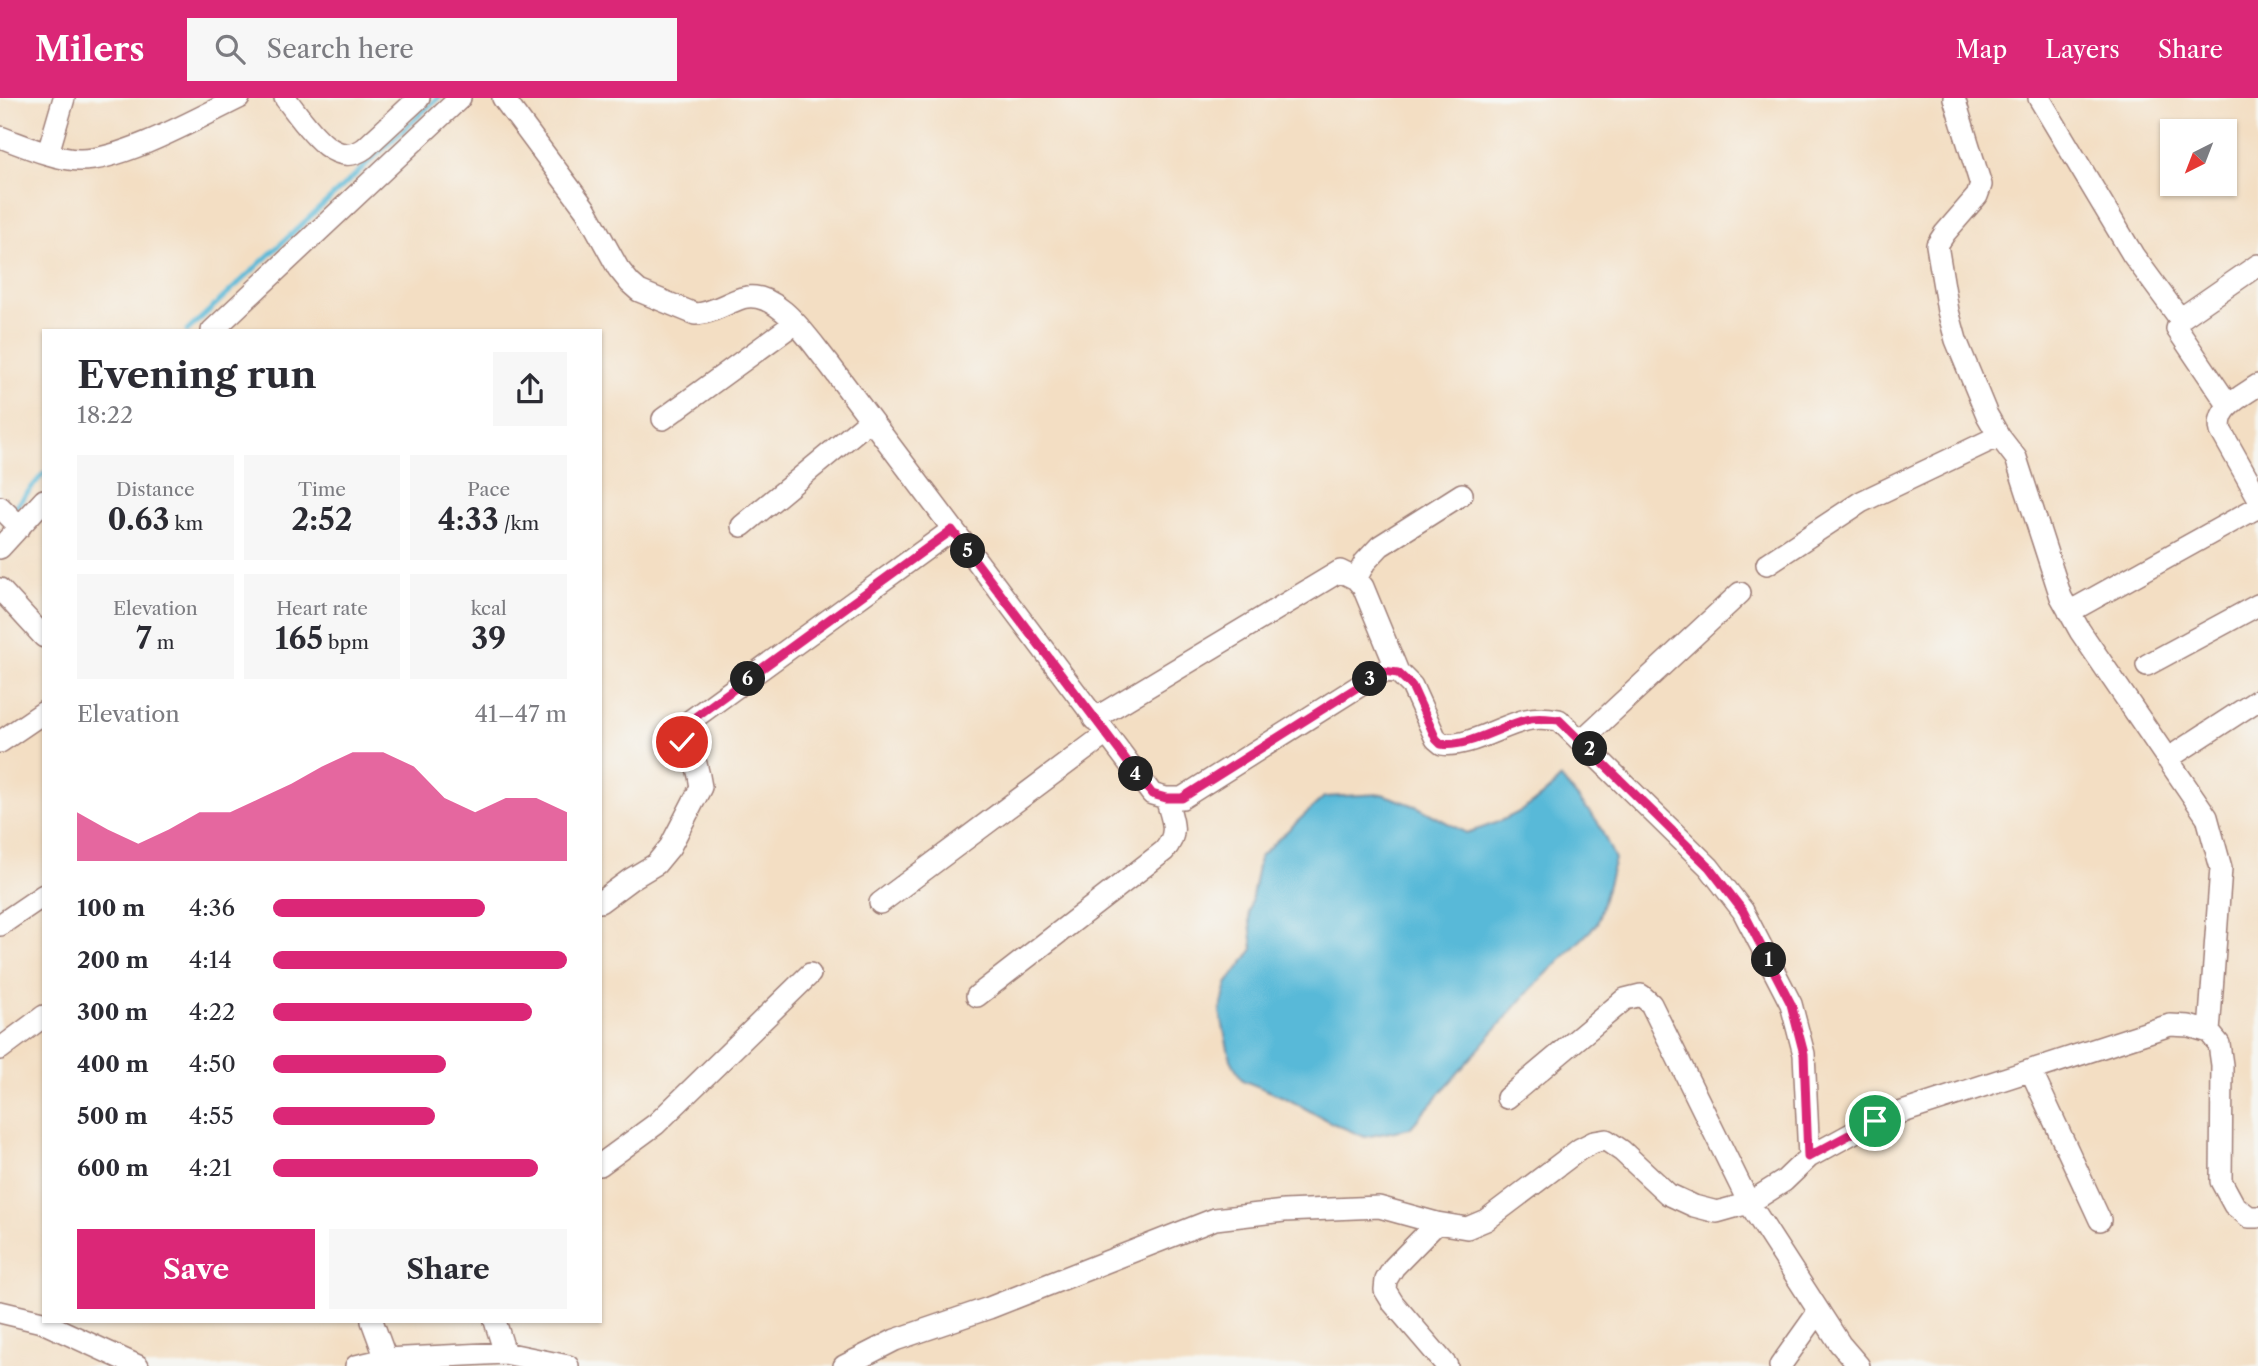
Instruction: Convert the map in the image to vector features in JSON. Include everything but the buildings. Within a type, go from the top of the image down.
[{"type":"street","points":[[48,153],[64,98]]},
{"type":"street","points":[[0,137],[78,160],[108,157],[240,98]]},
{"type":"street","points":[[285,98],[321,142],[347,156],[356,155],[365,148],[419,98]]},
{"type":"street","points":[[214,329],[460,98]]},
{"type":"street","points":[[503,98],[586,210],[618,268],[639,291],[695,314],[703,314],[744,297],[760,296],[775,304],[795,323],[829,364],[1152,794],[1166,798],[1182,798],[1383,671],[1398,673]]},
{"type":"street","points":[[2039,98],[2133,255],[2180,318]]},
{"type":"street","points":[[1957,100],[1981,185],[1977,196],[1937,245],[1948,311],[1956,340],[1987,415],[2016,458],[2061,597],[2080,631],[2207,817],[2221,868],[2209,1032]]},
{"type":"street","points":[[2229,406],[2177,329],[2180,318],[2258,265]]},
{"type":"street","points":[[663,419],[795,323]]},
{"type":"street","points":[[2258,385],[2223,411],[2219,423],[2258,497]]},
{"type":"street","points":[[742,526],[870,420]]},
{"type":"street","points":[[1767,564],[1861,502],[1999,436]]},
{"type":"street","points":[[1356,579],[1365,562],[1380,546],[1462,494]]},
{"type":"street","points":[[0,548],[9,516],[42,501]]},
{"type":"street","points":[[2069,612],[2258,507]]},
{"type":"street","points":[[602,900],[631,878],[656,864],[670,847],[701,788],[695,761],[682,742],[680,734],[683,726],[952,530]]},
{"type":"street","points":[[880,903],[1100,726],[1340,571],[1356,579],[1363,587],[1398,673],[1412,686],[1436,739],[1441,744],[1459,743],[1527,720],[1559,720],[1709,867],[1743,911],[1791,1004],[1804,1054],[1808,1157]]},
{"type":"street","points":[[0,589],[42,634]]},
{"type":"street","points":[[1581,740],[1740,593]]},
{"type":"street","points":[[2147,665],[2258,605]]},
{"type":"street","points":[[2167,759],[2258,700]]},
{"type":"street","points":[[0,742],[42,713]]},
{"type":"street","points":[[977,996],[1164,851],[1172,841],[1174,825],[1166,798]]},
{"type":"street","points":[[0,925],[42,896]]},
{"type":"street","points":[[602,1164],[656,1124],[810,974]]},
{"type":"street","points":[[1507,1098],[1625,999],[1642,995],[1651,1004],[1749,1203],[1840,1344],[1859,1366]]},
{"type":"street","points":[[0,1049],[42,1018]]},
{"type":"street","points":[[844,1366],[1215,1219],[1284,1211],[1378,1207],[1467,1228],[1486,1220],[1580,1149],[1594,1142],[1606,1140],[1622,1151],[1668,1194],[1694,1206],[1717,1212],[1749,1203],[1784,1181],[1808,1157],[1875,1121],[2170,1026],[2189,1026],[2209,1032],[2219,1044],[2222,1065],[2221,1181],[2234,1205],[2255,1222]]},
{"type":"street","points":[[2031,1071],[2100,1220]]},
{"type":"street","points":[[1437,1223],[1394,1267],[1385,1280],[1385,1290],[1447,1366]]},
{"type":"street","points":[[1780,1366],[1819,1311]]},
{"type":"street","points":[[0,1312],[42,1322]]},
{"type":"street","points":[[43,1323],[138,1366]]},
{"type":"street","points":[[373,1323],[386,1359]]},
{"type":"street","points":[[496,1323],[505,1353]]},
{"type":"street","points":[[356,1366],[386,1359],[505,1353],[568,1366]]},
{"type":"water","points":[[1561,778],[1597,821],[1615,859],[1597,924],[1531,989],[1410,1128],[1365,1137],[1286,1098],[1242,1080],[1230,1058],[1220,1012],[1227,984],[1253,949],[1249,912],[1260,856],[1324,797],[1382,794],[1418,807],[1466,833],[1518,813],[1540,798]]},
{"type":"waterway","points":[[189,329],[438,98]]},
{"type":"waterway","points":[[11,512],[42,475]]},
{"type":"route","points":[[682,742],[680,734],[683,726],[952,530],[1152,794],[1166,798],[1182,798],[1383,671],[1398,673],[1412,686],[1436,739],[1441,744],[1459,743],[1527,720],[1559,720],[1709,867],[1743,911],[1791,1004],[1804,1054],[1808,1157],[1875,1121]]}]
